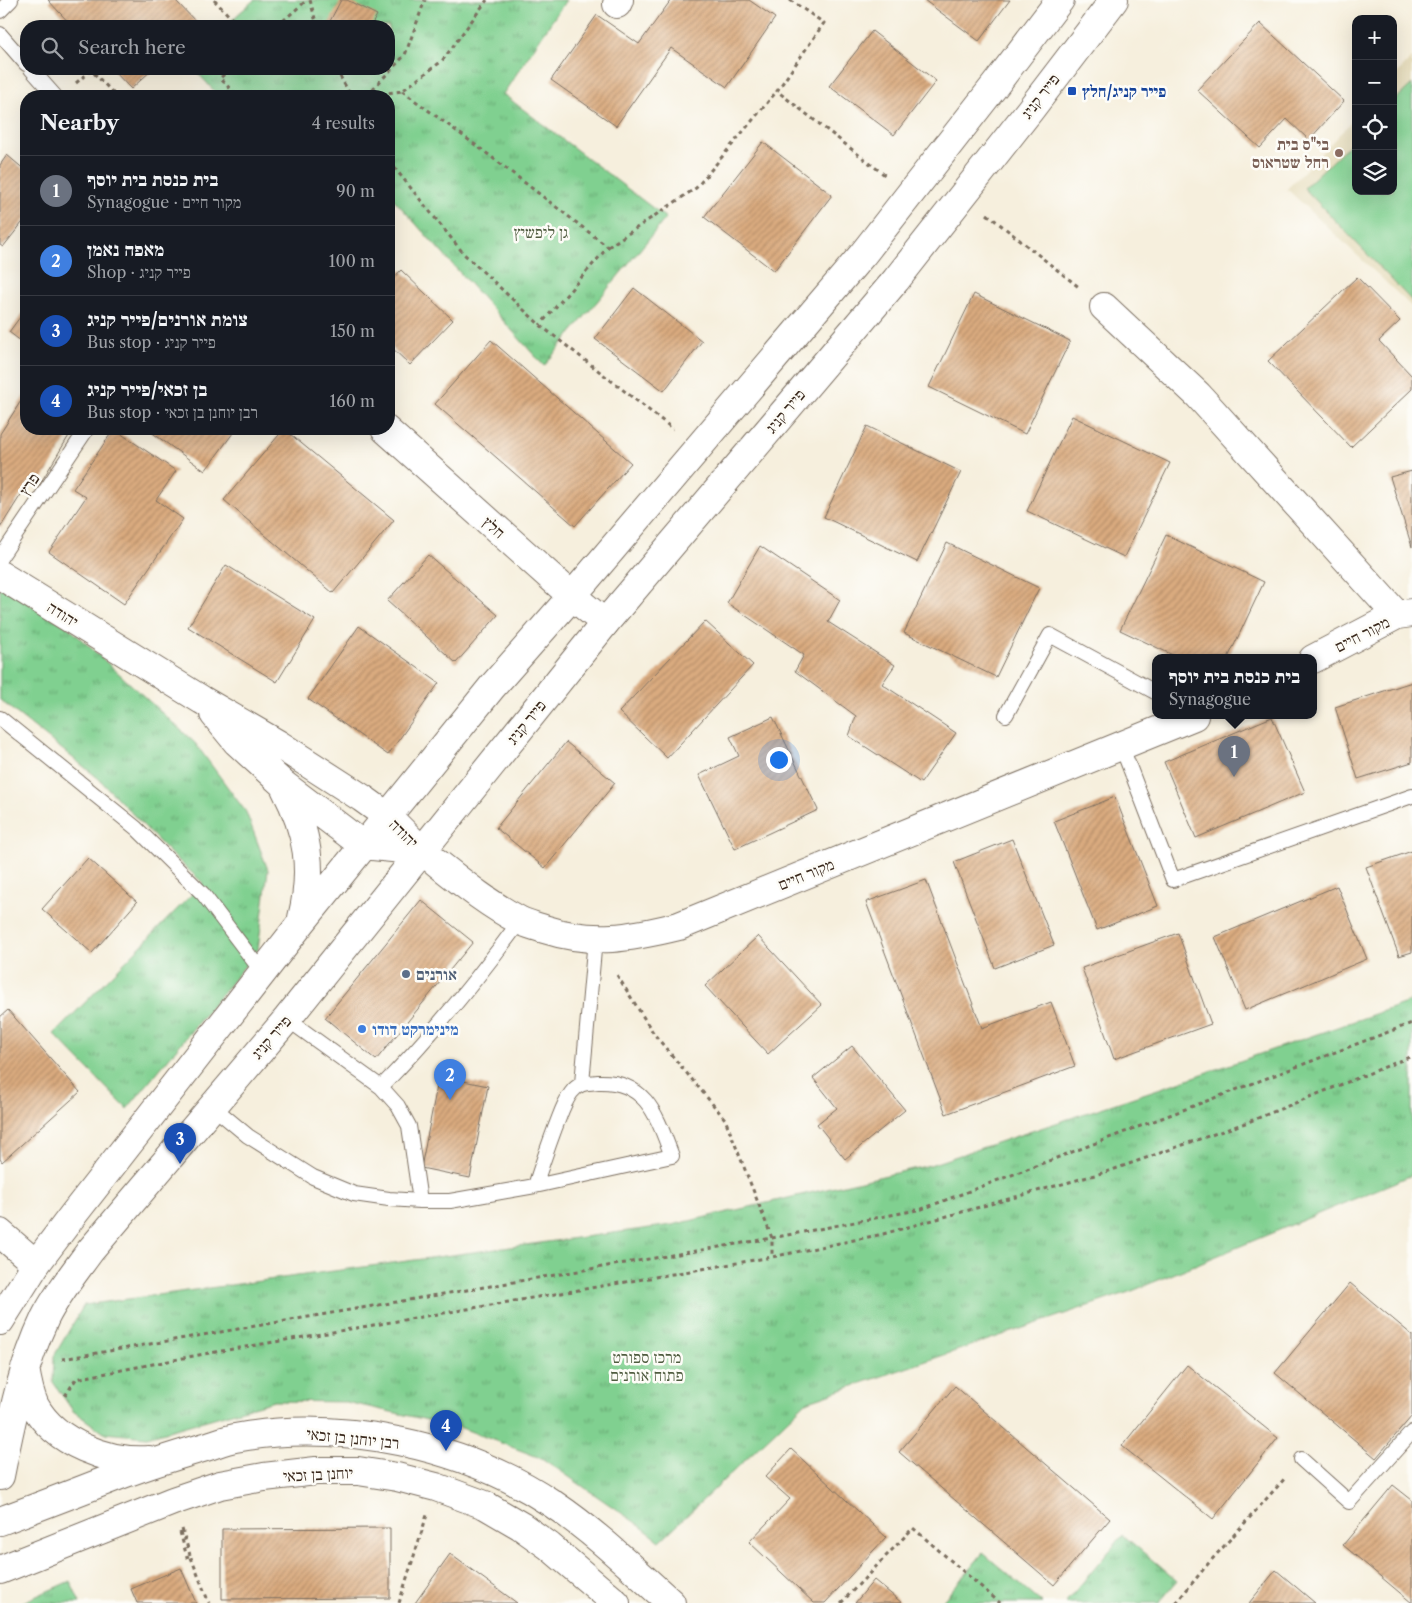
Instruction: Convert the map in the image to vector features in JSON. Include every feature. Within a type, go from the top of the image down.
[{"type":"street","points":[[2,1313],[36,1264],[363,845],[492,687],[572,596],[863,254],[1060,0]]},
{"type":"street","name":"פייר קניג","points":[[0,1476],[10,1423],[25,1366],[46,1317],[64,1286],[90,1251],[287,1019],[605,623],[896,280],[1114,0]]},
{"type":"street","points":[[1104,307],[1198,395],[1404,614]]},
{"type":"street","name":"חלץ","points":[[392,435],[572,596],[605,623]]},
{"type":"street","name":"יהודה","points":[[2,577],[202,700],[278,744],[387,816],[422,851]]},
{"type":"street","name":"מקור חיים","points":[[1317,657],[1404,614]]},
{"type":"street","name":"יהודה","points":[[202,700],[237,742],[284,785],[363,845],[422,851]]},
{"type":"street","name":"מקור חיים","points":[[422,851],[483,897],[520,921],[560,934],[595,939],[636,936],[679,926],[1186,719]]},
{"type":"street","points":[[284,785],[300,821],[307,852],[309,875],[307,899],[302,922]]},
{"type":"street","points":[[0,1233],[36,1264]]},
{"type":"street","points":[[25,1366],[29,1390],[36,1407],[48,1423],[73,1442],[92,1452],[113,1458],[134,1461],[163,1459]]},
{"type":"street","name":"רבן יוחנן בן זכאי","points":[[0,1522],[163,1459],[234,1438],[284,1432],[340,1434],[395,1441],[449,1454],[500,1473],[552,1504],[597,1538],[671,1603]]},
{"type":"street","name":"יוחנן בן זכאי","points":[[0,1570],[171,1502],[220,1486],[264,1477],[316,1471],[358,1471],[396,1477],[436,1487],[486,1505],[549,1546],[616,1603]]},
{"type":"lane","points":[[0,11],[11,0]]},
{"type":"lane","points":[[0,34],[20,57]]},
{"type":"lane","points":[[36,75],[50,90]]},
{"type":"lane","name":"פרץ","points":[[2,577],[84,435]]},
{"type":"lane","points":[[1006,715],[1050,634],[1152,690]]},
{"type":"lane","points":[[0,718],[136,828],[203,894],[262,972]]},
{"type":"lane","points":[[1121,744],[1173,880],[1412,796]]},
{"type":"lane","points":[[381,1087],[419,1048],[469,990],[520,921]]},
{"type":"lane","points":[[582,1083],[595,939]]},
{"type":"lane","points":[[287,1019],[381,1087],[398,1106],[409,1126],[420,1201]]},
{"type":"lane","points":[[212,1106],[248,1136],[313,1177],[354,1194],[420,1201],[450,1201],[535,1186],[672,1156],[655,1112],[644,1098],[632,1089],[618,1084],[602,1082],[582,1083],[572,1091],[563,1107],[535,1186]]},
{"type":"lane","points":[[1301,1459],[1348,1502],[1412,1432]]},
{"type":"path","points":[[214,0],[233,20]]},
{"type":"path","points":[[285,20],[309,0],[315,20]]},
{"type":"path","points":[[395,66],[405,55],[425,0]]},
{"type":"path","points":[[395,92],[402,91],[442,61],[487,0]]},
{"type":"path","points":[[540,326],[608,247],[696,188],[777,91],[824,23],[790,0]]},
{"type":"path","points":[[72,86],[85,75]]},
{"type":"path","points":[[96,75],[110,90]]},
{"type":"path","points":[[223,75],[220,78],[231,90]]},
{"type":"path","points":[[339,75],[348,90]]},
{"type":"path","points":[[372,90],[386,75]]},
{"type":"path","points":[[402,91],[608,247]]},
{"type":"path","points":[[777,91],[910,194]]},
{"type":"path","points":[[395,168],[464,254],[540,326],[698,448]]},
{"type":"path","points":[[963,195],[1104,307]]},
{"type":"path","points":[[595,939],[654,1034],[724,1119],[772,1238],[772,1257]]},
{"type":"path","points":[[25,1366],[772,1238],[922,1209],[1412,1023]]},
{"type":"path","points":[[48,1423],[76,1378],[204,1354],[772,1257],[883,1234],[1109,1170],[1248,1122],[1412,1056]]},
{"type":"path","points":[[1176,1603],[1301,1459]]},
{"type":"path","points":[[400,1603],[436,1487]]},
{"type":"path","points":[[171,1502],[187,1558],[190,1555],[209,1603]]},
{"type":"path","points":[[841,1603],[913,1528],[1000,1603]]},
{"type":"shaded area","name":"בי\"ס בית רחל שטראוס","points":[[1412,58],[1412,307],[1287,189],[1352,121],[1352,195],[1397,195],[1397,73]]},
{"type":"green space","name":"גן ליפשיץ","points":[[254,0],[566,0],[503,94],[666,218],[544,366],[395,201],[395,90],[213,90],[200,75],[395,75],[395,20],[232,20]]},
{"type":"green space","name":"בי\"ס בית רחל שטראוס","points":[[1412,84],[1412,301],[1304,188],[1352,142],[1352,195],[1397,195],[1397,98]]},
{"type":"green space","points":[[0,586],[69,628],[195,743],[246,812],[268,870],[258,950],[127,1109],[54,1034],[203,883],[169,852],[98,778],[0,700]]},
{"type":"green space","name":"מרכז ספורט פתוח אורנים","points":[[1412,1001],[1412,1175],[1132,1291],[806,1402],[660,1541],[543,1459],[459,1427],[346,1402],[274,1401],[147,1437],[104,1433],[73,1411],[53,1382],[54,1356],[84,1305],[672,1225],[930,1165],[1194,1077]]},
{"type":"green space","points":[[1123,1535],[1177,1581],[1159,1603],[1065,1603]]},
{"type":"green space","points":[[983,1553],[1042,1603],[941,1603]]},
{"type":"green space","points":[[70,1581],[80,1603],[21,1603]]},
{"type":"building","points":[[48,0],[175,0],[194,20],[66,20]]},
{"type":"building","points":[[341,0],[347,0],[377,15],[374,20],[331,20]]},
{"type":"building","points":[[671,0],[749,0],[775,18],[727,87],[671,48],[616,126],[551,80],[597,15],[639,44]]},
{"type":"building","points":[[924,0],[1010,0],[979,41]]},
{"type":"building","points":[[1260,23],[1344,101],[1309,140],[1287,119],[1260,148],[1197,90]]},
{"type":"building","points":[[872,31],[936,81],[894,135],[829,86]]},
{"type":"building","points":[[118,75],[146,75],[131,89]]},
{"type":"building","points":[[763,142],[832,195],[774,271],[704,217]]},
{"type":"building","points":[[7,155],[20,166],[20,226],[3,247],[0,245],[0,165]]},
{"type":"building","points":[[401,270],[453,320],[410,365],[395,351],[395,276]]},
{"type":"building","points":[[1357,277],[1400,321],[1379,341],[1412,376],[1412,389],[1351,447],[1268,361]]},
{"type":"building","points":[[634,288],[702,341],[664,391],[595,339]]},
{"type":"building","points":[[974,294],[1070,341],[1025,434],[929,387]]},
{"type":"building","points":[[20,317],[20,340],[9,332]]},
{"type":"building","points":[[491,340],[631,463],[575,526],[435,404]]},
{"type":"building","points":[[20,402],[20,435],[69,435],[38,487],[29,482],[0,528],[0,434]]},
{"type":"building","points":[[1072,416],[1170,463],[1124,557],[1027,511]]},
{"type":"building","points":[[867,426],[961,472],[917,562],[824,517]]},
{"type":"building","points":[[110,435],[123,435],[176,471],[156,500],[183,519],[124,604],[49,552],[86,497],[73,489]]},
{"type":"building","points":[[155,435],[232,435],[205,471]]},
{"type":"building","points":[[279,435],[291,435],[394,520],[333,593],[224,500]]},
{"type":"building","points":[[1412,471],[1412,547],[1390,477]]},
{"type":"building","points":[[1166,535],[1264,582],[1230,654],[1171,654],[1120,630]]},
{"type":"building","points":[[947,543],[1039,588],[996,677],[904,633]]},
{"type":"building","points":[[760,546],[840,600],[828,622],[895,665],[882,684],[956,733],[921,783],[849,736],[856,716],[795,671],[804,655],[727,603]]},
{"type":"building","points":[[428,555],[498,615],[456,663],[387,601]]},
{"type":"building","points":[[226,565],[315,620],[277,682],[188,627]]},
{"type":"building","points":[[705,621],[753,665],[667,758],[619,712]]},
{"type":"building","points":[[359,626],[439,683],[388,755],[308,699]]},
{"type":"building","points":[[1412,682],[1412,762],[1358,779],[1335,707]]},
{"type":"building","points":[[773,717],[818,810],[735,849],[699,775],[739,756],[730,737]]},
{"type":"building","points":[[1267,719],[1273,719],[1305,792],[1196,838],[1164,762]]},
{"type":"building","points":[[566,742],[615,783],[545,868],[496,828]]},
{"type":"building","points":[[1115,797],[1158,906],[1097,930],[1054,821]]},
{"type":"building","points":[[1012,839],[1054,945],[995,968],[954,862]]},
{"type":"building","points":[[1412,851],[1412,952],[1399,956],[1366,867]]},
{"type":"building","points":[[88,858],[137,902],[92,953],[42,909]]},
{"type":"building","points":[[926,880],[982,1028],[1051,1002],[1075,1066],[946,1114],[866,902]]},
{"type":"building","points":[[1337,886],[1367,959],[1245,1010],[1215,937]]},
{"type":"building","points":[[421,900],[473,942],[376,1060],[325,1018]]},
{"type":"building","points":[[1178,933],[1211,1024],[1114,1059],[1082,968]]},
{"type":"building","points":[[758,936],[822,1005],[768,1054],[705,986]]},
{"type":"building","points":[[8,1010],[80,1092],[2,1162],[0,1159],[0,1017]]},
{"type":"building","points":[[852,1046],[905,1110],[845,1159],[817,1124],[837,1108],[813,1078]]},
{"type":"building","points":[[439,1076],[488,1086],[470,1178],[421,1168]]},
{"type":"building","points":[[1350,1283],[1412,1335],[1412,1416],[1376,1458],[1275,1373]]},
{"type":"building","points":[[1187,1365],[1278,1438],[1213,1519],[1122,1446]]},
{"type":"building","points":[[955,1386],[1110,1519],[1054,1585],[899,1452]]},
{"type":"building","points":[[791,1449],[886,1537],[825,1603],[814,1603],[749,1542],[790,1499],[765,1477]]},
{"type":"building","points":[[1393,1485],[1412,1500],[1412,1603],[1343,1545]]},
{"type":"building","points":[[390,1528],[390,1598],[222,1599],[222,1529]]},
{"type":"building","points":[[450,1554],[517,1603],[415,1603]]},
{"type":"building","points":[[181,1568],[196,1603],[137,1603],[131,1589]]},
{"type":"building","points":[[1276,1570],[1315,1603],[1249,1603]]},
{"type":"building","points":[[874,1580],[902,1603],[855,1603]]},
{"type":"place","name":"פייר קניג/חלץ","points":[[1072,91]]},
{"type":"place","name":"בי\"ס בית רחל שטראוס","points":[[1339,153]]},
{"type":"place","name":"בית כנסת בית יוסף","points":[[1234,777]]},
{"type":"place","name":"אורנים","points":[[406,974]]},
{"type":"place","name":"מינימרקט דודו","points":[[362,1029]]},
{"type":"place","name":"מאפה נאמן","points":[[450,1100]]},
{"type":"place","name":"צומת אורנים/פייר קניג","points":[[180,1164]]},
{"type":"place","name":"בן זכאי/פייר קניג","points":[[446,1451]]}]
